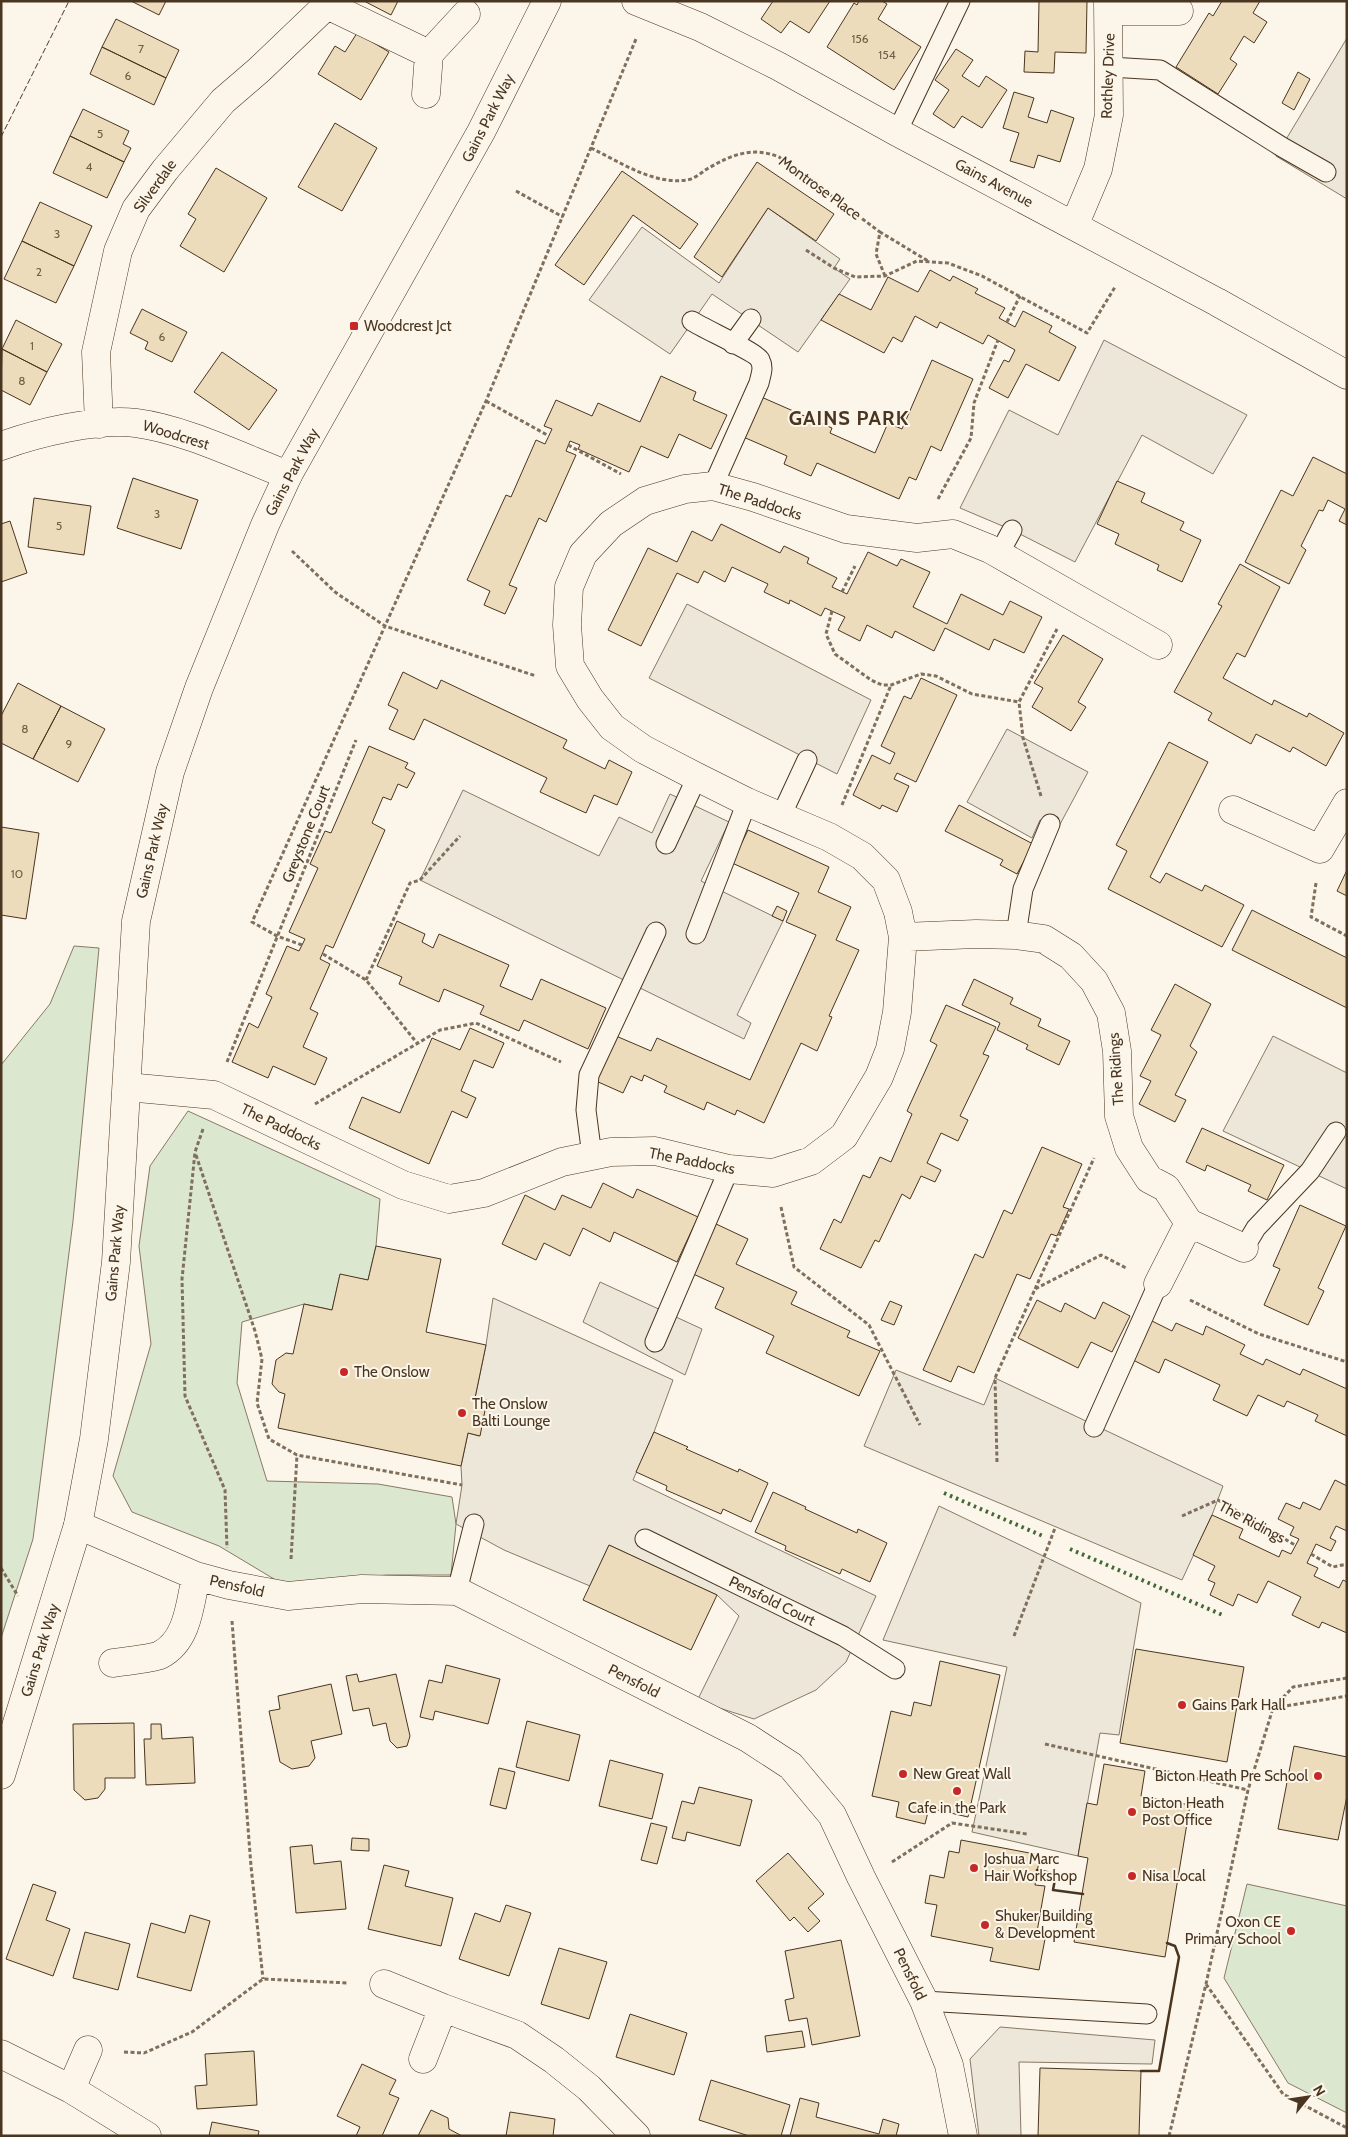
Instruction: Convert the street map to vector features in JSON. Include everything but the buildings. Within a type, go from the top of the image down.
[{"type":"street","name":"Gains Park Way","points":[[1,1775],[78,1525],[94,1439],[116,1262],[136,921],[170,772],[200,688],[265,525],[288,475],[481,132],[547,1]]},
{"type":"street","name":"Gains Avenue","points":[[636,1],[700,28],[778,66],[897,132],[1218,302],[1347,375]]},
{"type":"street","name":"Silverdale","points":[[99,424],[96,352],[118,251],[136,209],[165,170],[223,101],[259,70],[327,3],[429,54]]},
{"type":"street","name":"Rothley Drive","points":[[1074,226],[1098,169],[1109,115],[1109,6],[1179,11]]},
{"type":"street","points":[[426,94],[429,54],[466,14]]},
{"type":"street","name":"Woodcrest","points":[[1,446],[29,436],[99,424],[136,423],[184,435],[288,475]]},
{"type":"street","name":"The Paddocks","points":[[127,1087],[214,1095],[403,1185],[449,1199],[484,1193],[562,1162],[611,1152],[655,1151],[729,1169],[773,1173],[810,1162],[844,1136],[879,1077],[890,1049],[897,1012],[903,937],[898,912],[886,880],[862,856],[829,837],[747,802],[697,777],[643,749],[612,727],[590,699],[570,666],[567,625],[569,587],[583,554],[611,524],[645,500],[685,489],[713,486],[752,496],[846,529],[918,538],[953,534],[998,554],[1158,645]]},
{"type":"street","points":[[1233,810],[1320,849],[1347,804]]},
{"type":"street","name":"The Ridings","points":[[903,937],[976,934],[1016,935],[1044,939],[1071,956],[1094,980],[1111,1013],[1117,1051],[1119,1116],[1129,1148],[1149,1179],[1166,1188],[1190,1223]]},
{"type":"street","points":[[1158,1284],[1190,1223],[1244,1248]]},
{"type":"street","name":"Pensfold","points":[[78,1525],[196,1576],[229,1585],[288,1596],[362,1589],[457,1591],[748,1738],[792,1766],[832,1814],[861,1877],[924,2000],[949,2065],[963,2136]]},
{"type":"street","points":[[113,1663],[159,1656],[180,1638],[196,1576]]},
{"type":"street","points":[[384,1984],[517,2035],[547,2055],[589,2088],[636,2136]]},
{"type":"street","points":[[423,2059],[443,2008]]},
{"type":"street","points":[[71,2089],[88,2050]]},
{"type":"street","points":[[1,2054],[71,2089],[147,2136]]},
{"type":"lane","points":[[897,132],[960,1]]},
{"type":"lane","points":[[1110,67],[1160,70],[1282,147],[1326,172]]},
{"type":"lane","points":[[733,344],[750,318]]},
{"type":"lane","points":[[692,321],[733,344],[749,350],[759,358],[763,368],[759,382],[713,486]]},
{"type":"lane","points":[[998,554],[1012,530]]},
{"type":"lane","points":[[781,816],[807,760]]},
{"type":"lane","points":[[666,844],[697,777]]},
{"type":"lane","points":[[696,934],[747,802]]},
{"type":"lane","points":[[1016,935],[1023,890],[1050,824]]},
{"type":"lane","points":[[592,1156],[586,1110],[589,1075],[656,932]]},
{"type":"lane","points":[[1244,1248],[1256,1228],[1310,1172],[1336,1132]]},
{"type":"lane","points":[[655,1342],[729,1169]]},
{"type":"lane","points":[[1094,1427],[1158,1284]]},
{"type":"lane","points":[[457,1591],[474,1524]]},
{"type":"lane","name":"Pensfold Court","points":[[646,1539],[843,1636],[895,1669]]},
{"type":"lane","points":[[924,2000],[1147,2014]]},
{"type":"path","points":[[302,945],[277,936],[252,922],[486,402],[638,35]]},
{"type":"path","name":"Montrose Place","points":[[591,148],[650,176],[671,181],[690,180],[730,157],[754,151],[769,153],[779,157],[880,232],[930,262]]},
{"type":"path","points":[[516,191],[563,217]]},
{"type":"path","points":[[880,232],[876,254],[885,276]]},
{"type":"path","name":"Montrose Place","points":[[806,250],[834,268],[855,277],[885,276],[917,261],[948,263],[982,276],[1087,333],[1133,257]]},
{"type":"path","points":[[1006,322],[1020,296]]},
{"type":"path","points":[[918,538],[971,438],[974,403],[998,340]]},
{"type":"path","points":[[486,402],[549,436]]},
{"type":"path","points":[[568,445],[662,496]]},
{"type":"path","points":[[265,525],[335,592],[385,626],[547,680],[570,666]]},
{"type":"path","points":[[1050,824],[1022,738],[1019,702],[1074,598]]},
{"type":"path","points":[[832,611],[826,634],[835,654],[871,680],[882,685],[891,685],[921,674],[936,676],[972,694],[1019,702]]},
{"type":"path","points":[[829,837],[891,685]]},
{"type":"path","name":"Greystone Court","points":[[263,1980],[251,1866],[229,1585],[225,1490],[185,1396],[182,1279],[196,1152],[214,1095],[356,740]]},
{"type":"path","points":[[366,980],[410,883],[420,880],[460,836]]},
{"type":"path","points":[[1320,849],[1311,917],[1347,936]]},
{"type":"path","points":[[323,954],[366,980],[417,1043]]},
{"type":"path","points":[[290,1132],[304,1110],[417,1043],[440,1030],[476,1023],[589,1075]]},
{"type":"path","points":[[1035,1289],[1096,1154],[1129,1148]]},
{"type":"path","points":[[196,1152],[255,1331],[262,1359],[258,1403],[269,1439],[297,1455],[462,1485]]},
{"type":"path","points":[[773,1173],[794,1267],[869,1325],[920,1425]]},
{"type":"path","points":[[288,1596],[297,1455]]},
{"type":"path","name":"The Ridings","points":[[1182,1516],[1218,1500],[1295,1545]]},
{"type":"path","points":[[1014,1636],[1055,1528]]},
{"type":"path","points":[[1311,1554],[1333,1567],[1347,1564]]},
{"type":"path","points":[[1169,2136],[1206,1984],[1248,1790],[1273,1708],[1293,1687],[1347,1678]]},
{"type":"path","points":[[1273,1708],[1347,1696]]},
{"type":"path","points":[[1045,1744],[1248,1790]]},
{"type":"path","points":[[900,1858],[952,1823],[1027,1834]]},
{"type":"path","points":[[88,2050],[144,2054],[192,2032],[263,1980],[384,1984]]},
{"type":"path","points":[[1206,1984],[1283,2094],[1347,2128]]},
{"type":"green space","points":[[74,946],[99,948],[73,1221],[33,1539],[1,1638],[1,1065],[50,1004]]},
{"type":"green space","points":[[188,1111],[380,1199],[376,1246],[368,1280],[340,1275],[332,1310],[304,1304],[242,1322],[237,1383],[267,1481],[378,1484],[452,1497],[456,1524],[451,1575],[386,1575],[284,1585],[219,1546],[132,1512],[113,1476],[151,1344],[139,1246],[150,1166]]},
{"type":"green space","points":[[1247,1884],[1347,1906],[1347,2113],[1288,2083],[1224,1978]]},
{"type":"shaded area","points":[[1347,38],[1347,199],[1276,156]]},
{"type":"shaded area","points":[[768,208],[840,259],[834,268],[850,279],[798,352],[712,294],[670,354],[589,300],[642,227],[719,283]]},
{"type":"shaded area","points":[[1104,340],[1247,415],[1213,474],[1142,435],[1075,562],[1012,530],[960,508],[1009,410],[1058,435]]},
{"type":"shaded area","points":[[687,604],[871,700],[837,774],[649,678]]},
{"type":"shaded area","points":[[1007,729],[1088,772],[1058,828],[1040,820],[1032,838],[967,802]]},
{"type":"shaded area","points":[[463,790],[599,856],[619,817],[652,833],[670,794],[729,822],[701,881],[783,921],[737,1015],[751,1023],[744,1039],[420,880]]},
{"type":"shaded area","points":[[1273,1036],[1347,1073],[1347,1189],[1223,1131]]},
{"type":"shaded area","points":[[600,1282],[702,1329],[685,1375],[583,1322]]},
{"type":"shaded area","points":[[493,1298],[673,1380],[654,1432],[633,1480],[876,1596],[846,1662],[816,1690],[754,1719],[697,1701],[739,1616],[717,1595],[609,1545],[590,1586],[504,1550],[456,1524],[462,1485],[461,1466],[468,1433],[479,1436],[475,1398]]},
{"type":"shaded area","points":[[896,1370],[984,1405],[995,1378],[1223,1486],[1212,1515],[1182,1580],[864,1446]]},
{"type":"shaded area","points":[[939,1506],[1141,1603],[1119,1735],[1100,1733],[1078,1856],[972,1832],[1007,1667],[883,1640]]},
{"type":"shaded area","points":[[1000,2027],[1155,2040],[1152,2064],[1019,2062],[1021,2136],[979,2136],[970,2059]]},
{"type":"hedge","points":[[944,1493],[1045,1537]]},
{"type":"hedge","points":[[1070,1549],[1225,1616]]},
{"type":"fence","points":[[1,137],[69,1]]},
{"type":"wall","points":[[1037,1870],[1056,1874],[1053,1890],[1083,1894]]},
{"type":"wall","points":[[1141,2071],[1159,2071],[1179,1957],[1175,1946],[1167,1943]]},
{"type":"place","name":"Woodcrest Jct","points":[[354,326]]},
{"type":"place","name":"The Onslow","points":[[344,1372]]},
{"type":"place","name":"The Onslow Balti Lounge","points":[[462,1413]]},
{"type":"place","name":"Gains Park Hall","points":[[1182,1705]]},
{"type":"place","name":"New Great Wall","points":[[903,1774]]},
{"type":"place","name":"Bicton Heath Pre School","points":[[1318,1776]]},
{"type":"place","name":"Cafe in the Park","points":[[957,1791]]},
{"type":"place","name":"Bicton Heath Post Office","points":[[1132,1812]]},
{"type":"place","name":"Joshua Marc Hair Workshop","points":[[974,1868]]},
{"type":"place","name":"Nisa Local","points":[[1132,1876]]},
{"type":"place","name":"Shuker Building & Development","points":[[985,1925]]},
{"type":"place","name":"Oxon CE Primary School","points":[[1291,1931]]},
{"type":"district","name":"GAINS PARK","points":[[849,418]]}]
